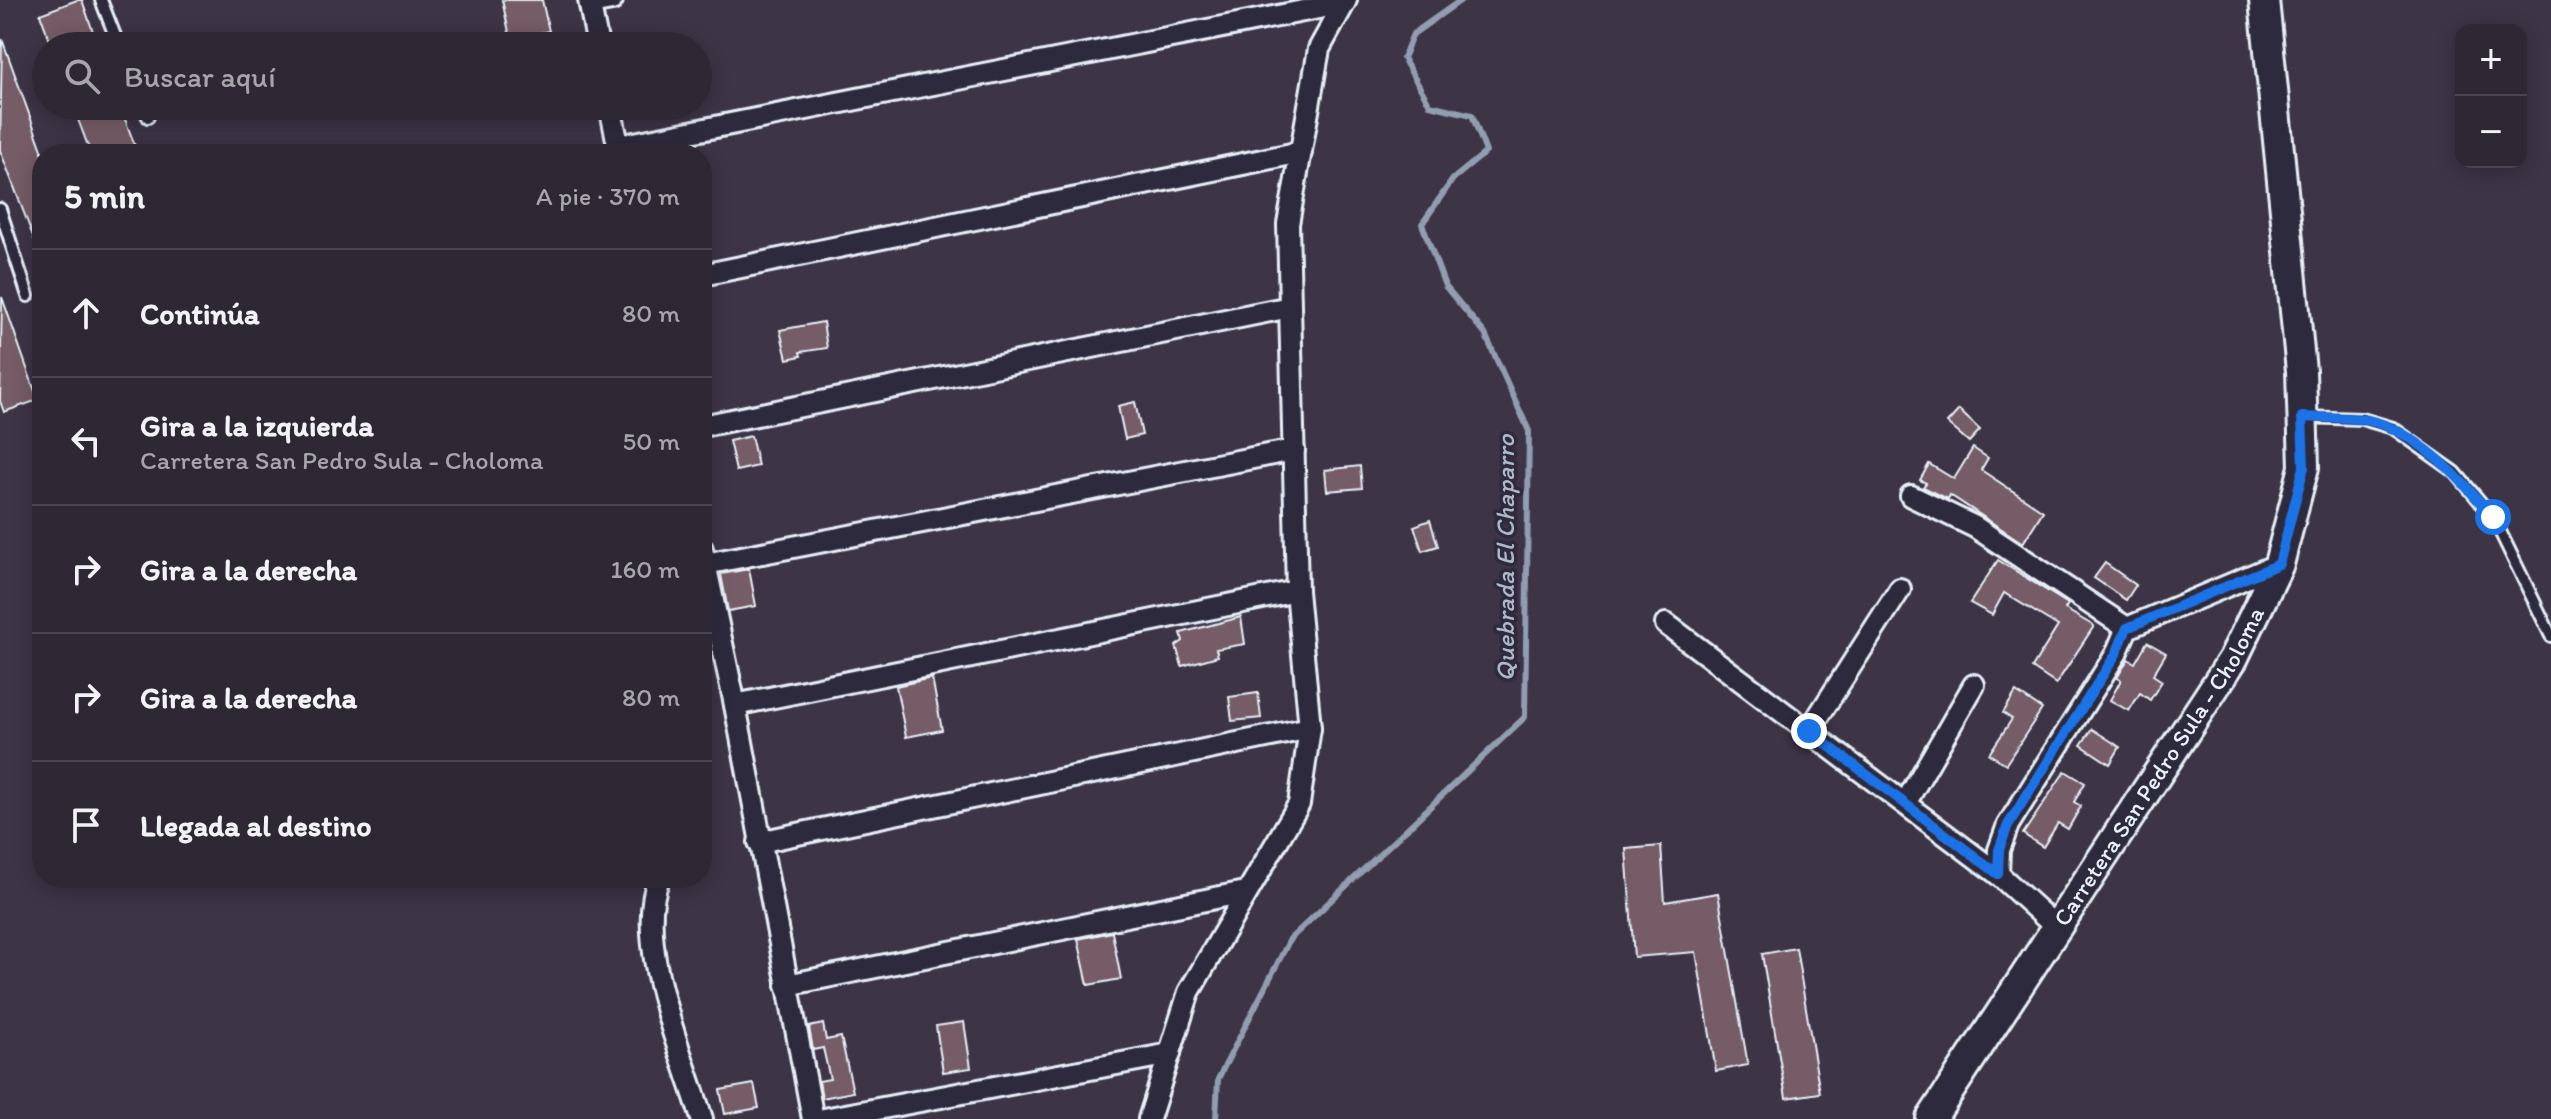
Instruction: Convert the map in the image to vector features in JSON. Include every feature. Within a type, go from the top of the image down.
[{"type":"main road","name":"Carretera San Pedro Sula - Choloma","points":[[1931,1119],[2233,659],[2279,564],[2304,467],[2301,371],[2264,0]]},
{"type":"street","points":[[595,32],[590,2],[612,0]]},
{"type":"street","points":[[648,144],[1345,2]]},
{"type":"street","points":[[1149,1119],[1189,992],[1299,804],[1310,728],[1297,591],[1288,224],[1319,49],[1345,2]]},
{"type":"street","points":[[613,120],[618,144]]},
{"type":"street","points":[[712,273],[1301,152]]},
{"type":"street","points":[[712,424],[1290,307]]},
{"type":"street","points":[[712,556],[1294,450]]},
{"type":"street","points":[[1911,496],[1975,527],[2127,628]]},
{"type":"street","points":[[1998,874],[1999,850],[2008,825],[2116,654],[2127,628],[2279,564]]},
{"type":"street","points":[[1809,731],[1900,589]]},
{"type":"street","points":[[735,705],[1297,591]]},
{"type":"street","points":[[712,595],[813,1119]]},
{"type":"street","points":[[1666,624],[1906,802],[1998,874],[2057,928]]},
{"type":"street","points":[[1906,802],[1974,685]]},
{"type":"street","points":[[759,842],[1310,728]]},
{"type":"street","points":[[655,888],[650,900],[652,950],[702,1119]]},
{"type":"street","points":[[787,985],[1245,892]]},
{"type":"street","points":[[824,1119],[1170,1054]]},
{"type":"lane","points":[[101,0],[114,32]]},
{"type":"lane","points":[[0,209],[28,296]]},
{"type":"lane","points":[[2302,417],[2362,419],[2393,428],[2455,472],[2493,517],[2551,636]]},
{"type":"building","points":[[82,0],[93,32],[47,32],[40,14]]},
{"type":"building","points":[[502,0],[542,0],[549,31],[509,32]]},
{"type":"building","points":[[2,39],[40,144],[32,144],[32,234],[0,150]]},
{"type":"building","points":[[78,120],[125,120],[134,144],[87,144]]},
{"type":"building","points":[[2,297],[32,383],[32,402],[4,412],[0,401]]},
{"type":"building","points":[[823,322],[827,348],[800,352],[801,356],[787,359],[780,330]]},
{"type":"building","points":[[1135,402],[1142,435],[1125,439],[1118,406]]},
{"type":"building","points":[[1959,410],[1980,430],[1969,442],[1947,423]]},
{"type":"building","points":[[751,436],[758,466],[736,471],[729,441]]},
{"type":"building","points":[[1973,448],[1988,458],[1981,470],[2043,511],[2023,543],[1950,495],[1948,499],[1923,487],[1926,483],[1920,480],[1929,464],[1954,479]]},
{"type":"building","points":[[1360,466],[1362,488],[1327,491],[1325,470]]},
{"type":"building","points":[[1430,520],[1438,546],[1422,551],[1414,526]]},
{"type":"building","points":[[1998,560],[2068,604],[2065,609],[2094,626],[2056,684],[2032,668],[2058,626],[2004,593],[1992,615],[1970,603]]},
{"type":"building","points":[[2105,563],[2136,585],[2126,600],[2094,578]]},
{"type":"building","points":[[749,569],[756,606],[728,611],[721,574]]},
{"type":"building","points":[[1241,617],[1245,644],[1216,649],[1218,656],[1182,666],[1176,646],[1183,641],[1181,633]]},
{"type":"building","points":[[2147,642],[2166,653],[2153,675],[2162,681],[2150,700],[2140,693],[2129,711],[2110,700],[2121,680],[2117,678],[2128,659],[2135,663]]},
{"type":"building","points":[[932,678],[942,730],[906,737],[896,686]]},
{"type":"building","points":[[2016,692],[2042,709],[2006,764],[1989,754],[2012,719],[2003,713]]},
{"type":"building","points":[[1258,693],[1261,718],[1232,721],[1229,697]]},
{"type":"building","points":[[2092,729],[2120,747],[2110,764],[2081,745]]},
{"type":"building","points":[[2065,771],[2085,783],[2074,802],[2081,806],[2068,829],[2058,823],[2043,847],[2023,834]]},
{"type":"building","points":[[1661,846],[1665,902],[1718,893],[1748,1065],[1716,1071],[1696,952],[1634,957],[1626,849]]},
{"type":"building","points":[[1112,932],[1121,979],[1088,985],[1078,939]]},
{"type":"building","points":[[1796,948],[1820,1093],[1786,1098],[1762,954]]},
{"type":"building","points":[[964,1022],[971,1068],[943,1072],[936,1026]]},
{"type":"building","points":[[823,1024],[826,1040],[841,1037],[853,1092],[822,1098],[819,1081],[830,1079],[823,1048],[813,1050],[809,1027]]},
{"type":"building","points":[[754,1084],[759,1108],[725,1114],[720,1090]]},
{"type":"waterway","name":"Quebrada El Chaparro","points":[[1216,1119],[1218,1079],[1290,939],[1525,717],[1529,431],[1485,334],[1445,286],[1422,224],[1453,179],[1486,152],[1472,115],[1430,105],[1403,58],[1413,34],[1461,0]]},
{"type":"route","points":[[1809,731],[1998,874],[1999,850],[2008,825],[2116,654],[2127,628],[2279,564],[2304,467],[2302,417],[2362,419],[2393,428],[2455,472],[2493,517]]}]
